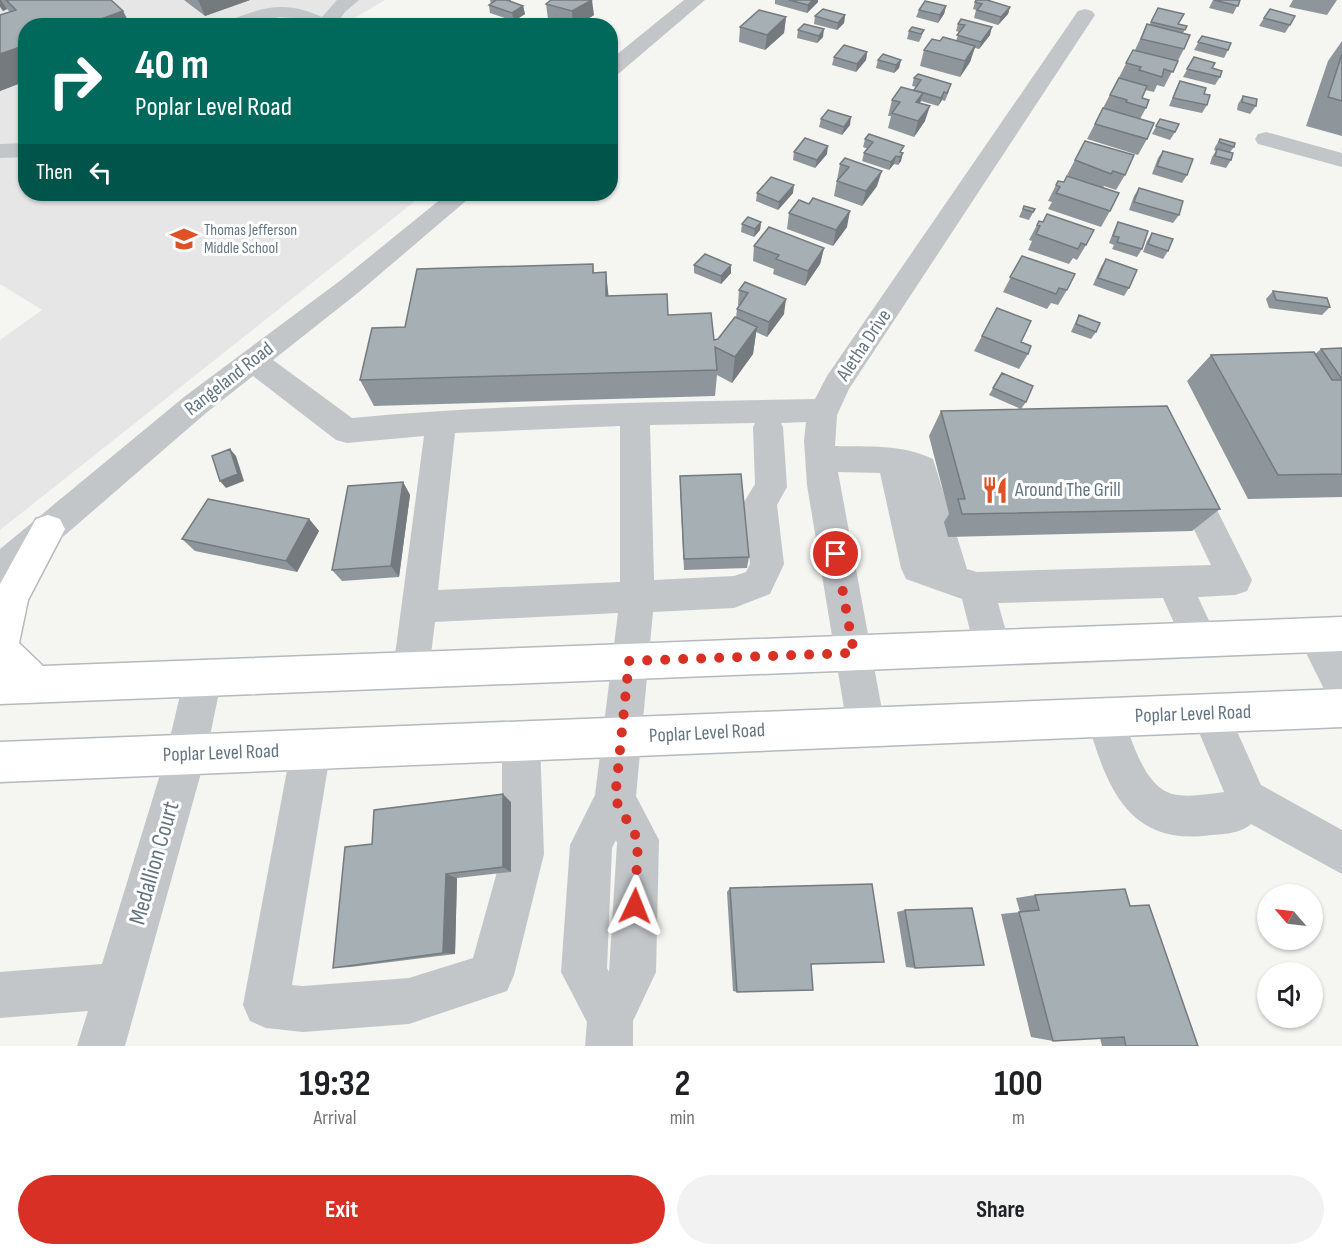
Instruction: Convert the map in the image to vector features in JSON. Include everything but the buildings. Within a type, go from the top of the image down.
[{"type":"main road","points":[[48,529],[18,576],[2,614],[1,645],[14,663],[17,685],[1329,634]]},
{"type":"main road","name":"Poplar Level Road","points":[[0,762],[1342,708]]},
{"type":"street","points":[[331,18],[338,8],[350,0]]},
{"type":"street","points":[[618,64],[696,0]]},
{"type":"street","points":[[256,18],[277,11],[296,11],[310,18]]},
{"type":"street","name":"Aletha Drive","points":[[866,726],[822,472],[819,440],[824,410],[837,384],[1085,15]]},
{"type":"street","points":[[1266,139],[1342,160]]},
{"type":"street","points":[[0,151],[18,150]]},
{"type":"street","name":"Rangeland Road","points":[[0,570],[195,405],[350,286],[453,201]]},
{"type":"street","points":[[253,360],[347,431],[441,422],[635,414],[824,410]]},
{"type":"street","points":[[610,1032],[584,972],[591,844],[615,799],[637,598],[635,414]]},
{"type":"street","points":[[411,670],[441,422]]},
{"type":"street","points":[[768,428],[771,487]]},
{"type":"street","points":[[418,607],[734,592],[758,583],[767,564],[760,502],[771,487],[822,472],[893,460],[918,568],[965,584],[1235,580],[1170,448]]},
{"type":"street","points":[[1173,582],[1199,638]]},
{"type":"street","points":[[965,584],[992,646]]},
{"type":"street","points":[[1329,634],[1342,686]]},
{"type":"street","name":"Medallion Court","points":[[101,1046],[186,754],[203,678]]},
{"type":"street","points":[[1210,713],[1247,799],[1342,853]]},
{"type":"street","points":[[1105,717],[1124,771],[1136,791],[1154,807],[1174,815],[1235,812],[1247,799]]},
{"type":"street","points":[[311,749],[266,1005],[303,1009],[410,1001],[491,975],[523,854],[521,741]]},
{"type":"street","points":[[0,995],[118,986]]},
{"type":"shaded area","name":"Thomas Jefferson Middle School","points":[[0,0],[385,0],[354,18],[18,18],[18,201],[415,201],[0,530],[0,340],[42,310],[0,284]]},
{"type":"place","name":"Thomas Jefferson Middle School","points":[[184,239]]},
{"type":"place","name":"Around The Grill","points":[[995,490]]},
{"type":"route","points":[[635,906],[638,840],[615,799],[629,661],[854,653],[836,554]]}]
